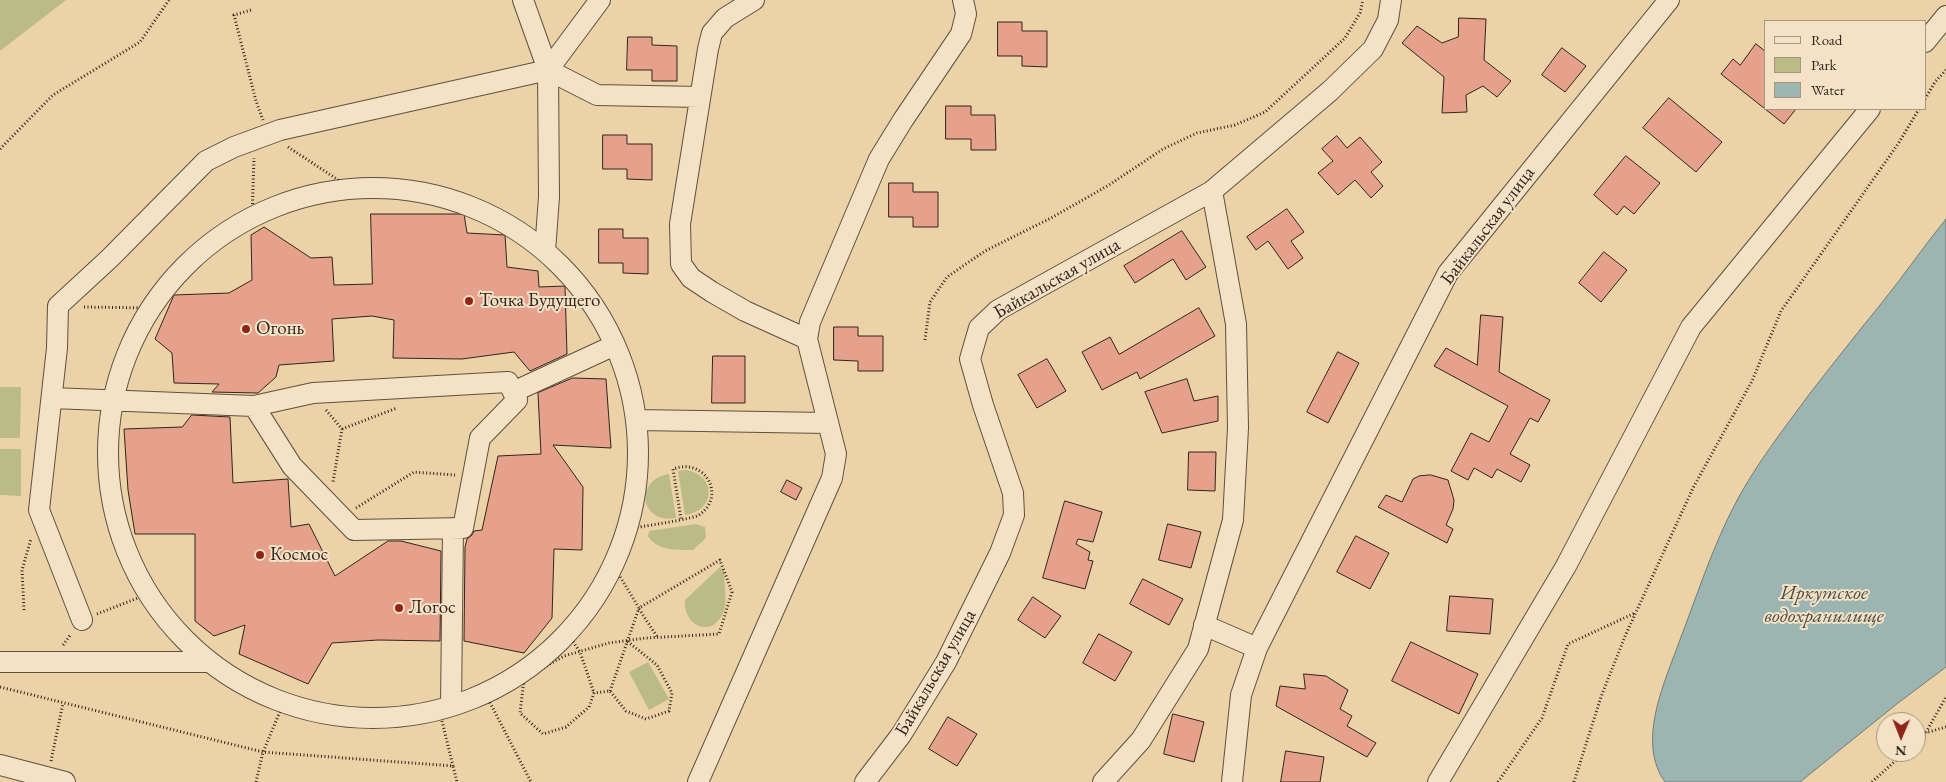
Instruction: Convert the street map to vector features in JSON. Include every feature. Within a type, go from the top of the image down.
[{"type":"street","points":[[523,0],[548,70],[548,197],[545,251]]},
{"type":"street","points":[[548,70],[600,0]]},
{"type":"street","points":[[754,0],[725,18],[712,33],[680,224],[681,264],[691,278],[712,292],[745,311],[806,339]]},
{"type":"street","points":[[698,782],[832,478],[836,454],[806,339],[810,322],[879,159],[961,34],[966,14],[963,0]]},
{"type":"street","name":"Байкальская улица","points":[[865,782],[902,735],[946,662],[1000,553],[1014,515],[1013,493],[983,405],[970,359],[978,328],[998,310],[1212,191],[1330,91],[1373,49],[1388,20],[1391,0]]},
{"type":"street","name":"Байкальская улица","points":[[1232,782],[1241,695],[1257,648],[1448,273],[1669,0]]},
{"type":"street","points":[[1926,41],[1946,16]]},
{"type":"street","points":[[82,620],[39,510],[57,348],[58,306],[110,258],[206,161],[234,147],[261,137],[548,70],[597,95],[700,97]]},
{"type":"street","points":[[1438,782],[1566,566],[1691,326],[1869,110]]},
{"type":"street","points":[[372,188],[419,192],[464,204],[507,224],[545,251],[578,283],[604,320],[623,362],[635,406],[639,451],[635,497],[624,541],[605,583],[579,620],[548,653],[511,680],[469,700],[426,713],[380,718],[334,716],[284,702],[248,687],[209,662],[176,631],[148,594],[127,553],[113,508],[107,461],[110,414],[121,368],[140,325],[166,286],[199,252],[237,225],[279,205],[325,192],[372,188]]},
{"type":"street","points":[[1103,782],[1141,740],[1198,648],[1233,520],[1238,428],[1236,324],[1212,191]]},
{"type":"street","points":[[513,392],[615,345]]},
{"type":"street","points":[[52,398],[254,406],[313,393],[508,382],[517,400],[480,438],[463,528],[354,530],[292,466],[254,406]]},
{"type":"street","points":[[636,420],[828,423]]},
{"type":"street","points":[[445,707],[453,528]]},
{"type":"street","points":[[1204,626],[1257,648]]},
{"type":"street","points":[[0,662],[209,662]]},
{"type":"street","points":[[0,766],[56,780]]},
{"type":"path","points":[[0,149],[53,95],[140,42],[169,0]]},
{"type":"path","points":[[925,340],[930,302],[947,277],[985,251],[1051,218],[1109,185],[1162,149],[1197,133],[1235,125],[1265,112],[1345,38],[1360,13],[1363,0]]},
{"type":"path","points":[[251,10],[234,15],[256,101],[261,137],[252,218]]},
{"type":"path","points":[[1926,97],[1935,82],[1946,70]]},
{"type":"path","points":[[1574,782],[1601,697],[1635,613],[1693,488],[1752,381],[1781,311],[1898,144],[1918,110]]},
{"type":"path","points":[[261,137],[352,190]]},
{"type":"path","points":[[58,306],[151,308]]},
{"type":"path","points":[[313,393],[342,429],[335,511]]},
{"type":"path","points":[[627,529],[699,516],[710,504],[712,494],[710,484],[705,475],[690,466],[673,468],[681,519]]},
{"type":"path","points":[[335,511],[414,472],[473,476]]},
{"type":"path","points":[[24,610],[22,570],[39,510]]},
{"type":"path","points":[[567,633],[580,652],[594,693],[589,707],[566,728],[543,734],[520,713],[524,679],[564,656],[580,652],[609,643],[627,640],[719,634],[732,592],[720,560],[639,608],[627,640],[610,691]]},
{"type":"path","points":[[613,565],[658,638]]},
{"type":"path","points":[[50,661],[82,620],[148,594]]},
{"type":"path","points":[[1498,782],[1542,718],[1568,644],[1635,613]]},
{"type":"path","points":[[610,691],[626,711],[646,719],[669,711],[672,694],[657,664],[627,640]]},
{"type":"path","points":[[0,687],[263,752],[453,766]]},
{"type":"path","points":[[594,693],[610,691]]},
{"type":"path","points":[[485,693],[531,782]]},
{"type":"path","points":[[1926,732],[1946,698]]},
{"type":"path","points":[[256,782],[263,752],[284,702]]},
{"type":"path","points":[[56,780],[63,703]]},
{"type":"path","points":[[445,707],[457,782]]},
{"type":"path","points":[[1926,734],[1946,727]]},
{"type":"path","points":[[1872,782],[1894,762]]},
{"type":"green space","points":[[0,0],[66,0],[0,51]]},
{"type":"green space","points":[[0,387],[21,387],[20,438],[0,438]]},
{"type":"green space","points":[[0,449],[21,449],[21,496],[0,495]]},
{"type":"green space","points":[[686,470],[696,473],[703,479],[709,493],[703,507],[685,515],[678,471]]},
{"type":"green space","points":[[669,474],[676,518],[664,518],[655,515],[649,509],[646,501],[646,492],[650,484],[658,478]]},
{"type":"green space","points":[[696,524],[705,527],[706,538],[693,550],[668,549],[657,545],[648,536],[649,531]]},
{"type":"green space","points":[[720,567],[724,571],[725,607],[716,623],[704,627],[692,622],[685,609],[685,600]]},
{"type":"green space","points":[[648,662],[669,699],[649,710],[629,672]]},
{"type":"water","name":"Иркутское водохранилище","points":[[1946,219],[1946,667],[1887,712],[1876,712],[1876,721],[1800,782],[1665,782],[1657,767],[1653,750],[1655,714],[1666,678],[1703,578],[1731,512],[1748,480],[1779,435]]},
{"type":"building","points":[[1459,18],[1486,19],[1484,60],[1511,81],[1497,97],[1483,86],[1466,95],[1467,112],[1442,113],[1444,77],[1402,43],[1417,26],[1442,43],[1458,37]]},
{"type":"building","points":[[998,22],[1022,22],[1022,31],[1047,31],[1047,67],[1022,66],[1022,56],[998,56]]},
{"type":"building","points":[[628,37],[652,37],[652,45],[677,46],[677,81],[652,81],[652,70],[627,70]]},
{"type":"building","points":[[1756,44],[1764,50],[1764,108],[1721,74],[1733,59],[1740,65]]},
{"type":"building","points":[[1562,48],[1586,66],[1565,92],[1542,75]]},
{"type":"building","points":[[1669,98],[1722,142],[1696,172],[1643,128]]},
{"type":"building","points":[[946,106],[971,106],[971,115],[995,115],[996,150],[971,150],[971,139],[946,139]]},
{"type":"building","points":[[1766,110],[1795,110],[1784,124]]},
{"type":"building","points":[[603,135],[627,135],[627,144],[652,144],[652,180],[627,179],[627,169],[603,169]]},
{"type":"building","points":[[1337,136],[1347,148],[1360,137],[1382,162],[1371,172],[1383,186],[1371,198],[1355,180],[1338,195],[1318,173],[1333,161],[1322,149]]},
{"type":"building","points":[[1626,156],[1660,183],[1634,214],[1624,206],[1617,215],[1594,195]]},
{"type":"building","points":[[889,183],[913,183],[913,192],[938,192],[938,227],[913,227],[913,217],[889,217]]},
{"type":"building","points":[[1287,209],[1304,232],[1291,241],[1303,258],[1288,269],[1268,241],[1256,250],[1247,237]]},
{"type":"building","points":[[371,214],[464,214],[467,233],[505,235],[507,267],[538,271],[539,287],[565,286],[567,354],[530,371],[514,352],[462,359],[393,358],[394,320],[372,316],[332,319],[334,361],[279,365],[276,377],[258,393],[212,392],[219,384],[174,383],[172,353],[155,339],[174,295],[229,293],[252,280],[251,235],[264,227],[311,258],[332,257],[334,285],[372,284]]},
{"type":"building","points":[[599,229],[623,229],[623,238],[648,238],[648,274],[623,273],[623,263],[599,263]]},
{"type":"building","points":[[1182,231],[1206,267],[1186,280],[1173,259],[1135,283],[1124,266]]},
{"type":"building","points":[[1604,252],[1627,270],[1601,302],[1579,283]]},
{"type":"building","points":[[1199,308],[1215,336],[1140,379],[1137,372],[1102,390],[1082,352],[1110,337],[1119,354]]},
{"type":"building","points":[[1481,315],[1503,317],[1499,372],[1550,400],[1538,422],[1530,418],[1510,454],[1530,465],[1521,482],[1497,469],[1492,478],[1474,468],[1468,480],[1451,471],[1471,433],[1489,442],[1508,406],[1434,366],[1446,348],[1477,365]]},
{"type":"building","points":[[834,327],[858,327],[858,336],[883,336],[883,371],[858,371],[858,361],[834,360]]},
{"type":"building","points":[[1338,352],[1359,363],[1328,423],[1307,412]]},
{"type":"building","points":[[713,356],[745,356],[745,403],[712,403]]},
{"type":"building","points":[[1047,359],[1066,391],[1037,408],[1018,375]]},
{"type":"building","points":[[573,378],[606,379],[611,448],[553,445],[583,487],[582,550],[554,549],[552,618],[524,653],[464,641],[465,547],[467,539],[474,531],[482,530],[498,456],[541,454],[538,393]]},
{"type":"building","points":[[1187,379],[1194,401],[1218,396],[1218,421],[1162,433],[1145,392]]},
{"type":"building","name":"Космос","points":[[192,415],[230,417],[233,483],[288,479],[291,527],[309,524],[335,576],[388,541],[401,541],[441,551],[440,641],[378,640],[332,643],[308,684],[239,654],[245,625],[214,636],[195,621],[195,534],[135,534],[128,490],[124,429],[182,427]]},
{"type":"building","points":[[1189,452],[1216,452],[1215,491],[1188,490]]},
{"type":"building","points":[[1431,475],[1448,480],[1454,500],[1453,509],[1446,525],[1453,529],[1447,543],[1378,507],[1386,495],[1402,502],[1413,479],[1419,476]]},
{"type":"building","points":[[787,480],[802,488],[796,500],[781,492]]},
{"type":"building","points":[[1065,501],[1102,512],[1093,542],[1078,539],[1076,544],[1090,552],[1088,560],[1093,561],[1085,589],[1043,578]]},
{"type":"building","points":[[1168,524],[1201,532],[1191,568],[1159,560]]},
{"type":"building","points":[[1356,536],[1389,553],[1370,589],[1337,572]]},
{"type":"building","points":[[1143,579],[1183,599],[1169,625],[1130,604]]},
{"type":"building","points":[[1450,596],[1493,599],[1490,634],[1447,631]]},
{"type":"building","points":[[1033,597],[1061,616],[1045,638],[1018,620]]},
{"type":"building","points":[[1099,634],[1132,652],[1115,681],[1083,663]]},
{"type":"building","points":[[1411,642],[1478,674],[1459,714],[1392,681]]},
{"type":"building","points":[[1304,674],[1326,676],[1348,690],[1340,709],[1352,716],[1347,726],[1376,743],[1367,757],[1276,706],[1280,686],[1305,689]]},
{"type":"building","points":[[1173,714],[1204,722],[1194,762],[1164,754]]},
{"type":"building","points":[[948,717],[977,734],[957,766],[929,749]]},
{"type":"building","points":[[1286,751],[1324,757],[1320,782],[1281,782]]},
{"type":"place","name":"Точка Будущего","points":[[469,301]]},
{"type":"place","name":"Огонь","points":[[246,329]]},
{"type":"place","name":"Космос","points":[[260,555]]},
{"type":"place","name":"Логос","points":[[399,608]]}]
